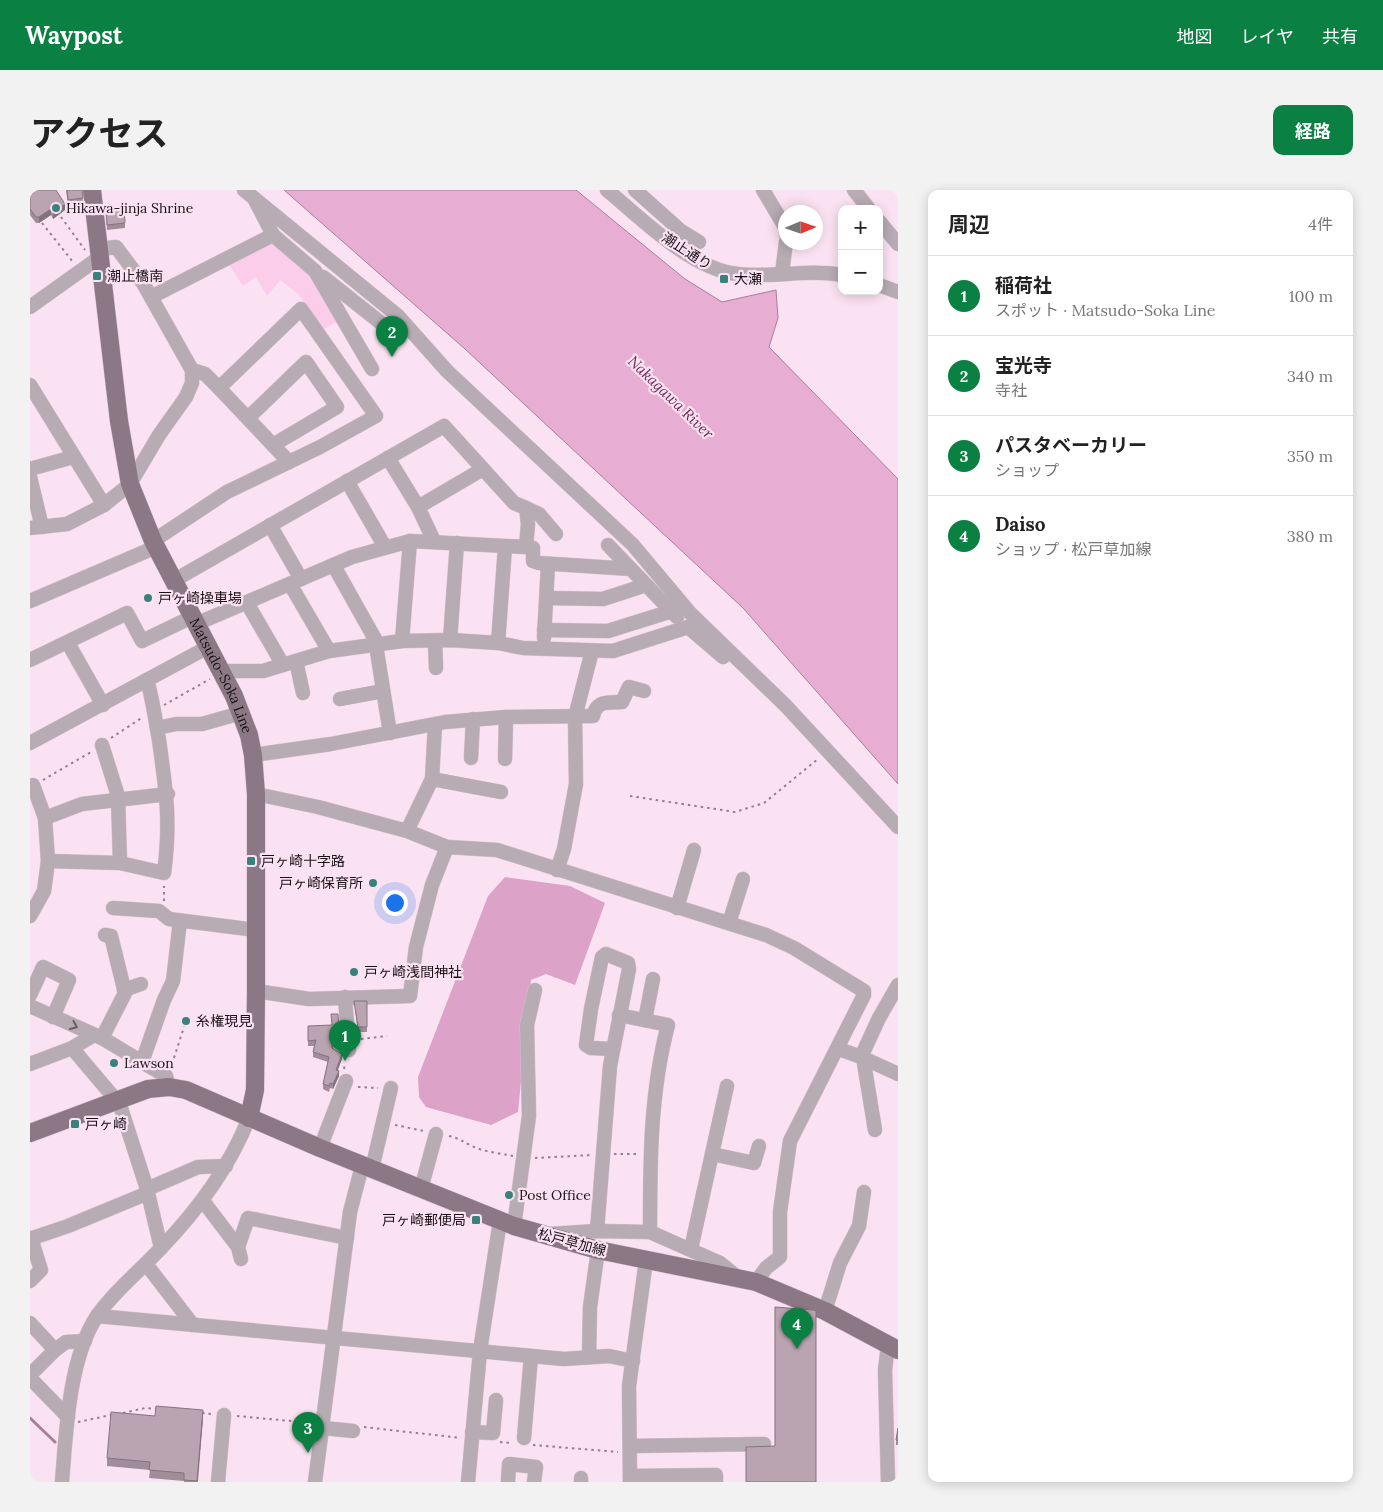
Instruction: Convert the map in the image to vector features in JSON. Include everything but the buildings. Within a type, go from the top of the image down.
[{"type":"main road","name":"Matsudo-Soka Line","points":[[92,190],[98,256],[119,421],[130,484],[154,544],[242,713],[253,755],[256,794],[255,1090],[249,1118]]},
{"type":"main road","name":"松戸草加線","points":[[168,1083],[320,1148],[507,1224],[598,1250],[736,1276],[756,1282],[825,1312],[893,1347]]},
{"type":"main road","points":[[30,1133],[117,1099],[168,1083]]},
{"type":"street","name":"潮止通り","points":[[607,190],[668,240],[714,268],[739,274],[808,272],[838,275]]},
{"type":"street","points":[[635,190],[681,231],[699,242]]},
{"type":"street","points":[[763,190],[778,215]]},
{"type":"street","points":[[854,190],[867,205]]},
{"type":"street","points":[[249,193],[273,235],[315,272],[381,323]]},
{"type":"street","points":[[249,193],[398,316],[447,371],[633,545],[690,613],[786,706],[898,827]]},
{"type":"street","points":[[883,226],[898,244]]},
{"type":"street","points":[[152,297],[273,235]]},
{"type":"street","points":[[30,306],[80,272],[98,256],[116,247],[152,297],[192,370],[192,383],[186,397],[158,435],[130,484],[104,506],[67,524],[36,528],[30,477]]},
{"type":"street","points":[[782,272],[785,250]]},
{"type":"street","points":[[315,272],[371,367],[352,381]]},
{"type":"street","points":[[883,286],[898,292]]},
{"type":"street","points":[[30,601],[154,544],[227,492],[376,416],[301,308],[220,388]]},
{"type":"street","points":[[248,418],[306,362],[336,407],[273,445]]},
{"type":"street","points":[[192,370],[204,374],[220,388],[289,462]]},
{"type":"street","points":[[30,385],[104,506]]},
{"type":"street","points":[[173,581],[444,426],[514,502],[539,514],[556,534]]},
{"type":"street","points":[[30,469],[73,457]]},
{"type":"street","points":[[388,458],[418,507],[434,541]]},
{"type":"street","points":[[418,507],[483,469]]},
{"type":"street","points":[[347,481],[385,547]]},
{"type":"street","points":[[526,508],[528,524],[526,547]]},
{"type":"street","points":[[270,524],[329,652]]},
{"type":"street","points":[[402,641],[410,541]]},
{"type":"street","points":[[30,660],[127,613],[142,641],[194,620],[247,603],[352,557],[410,541],[526,547],[533,548],[533,561],[548,564],[631,569]]},
{"type":"street","points":[[450,640],[457,543]]},
{"type":"street","points":[[548,564],[544,636],[608,631],[676,616],[608,545]]},
{"type":"street","points":[[498,643],[505,547]]},
{"type":"street","points":[[334,566],[376,643],[390,733]]},
{"type":"street","points":[[547,598],[603,599],[645,584],[656,572]]},
{"type":"street","points":[[247,603],[289,663],[303,693]]},
{"type":"street","points":[[222,672],[263,671],[329,652],[376,643],[402,641],[450,640],[498,643],[522,648],[592,651],[624,648],[688,627],[729,663],[742,664]]},
{"type":"street","points":[[435,641],[436,668]]},
{"type":"street","points":[[68,643],[103,705]]},
{"type":"street","points":[[30,743],[208,647]]},
{"type":"street","points":[[557,870],[564,849],[576,784],[575,717],[592,651]]},
{"type":"street","points":[[48,861],[120,863],[164,873],[169,836],[168,794],[156,710],[147,680]]},
{"type":"street","points":[[253,755],[390,733],[445,722],[506,717],[593,716],[595,706],[599,703],[622,702],[629,687],[644,692]]},
{"type":"street","points":[[340,699],[383,691]]},
{"type":"street","points":[[158,728],[176,724],[202,724],[242,713]]},
{"type":"street","points":[[505,759],[506,717]]},
{"type":"street","points":[[471,758],[473,719]]},
{"type":"street","points":[[407,831],[432,779],[435,725]]},
{"type":"street","points":[[102,745],[115,782],[118,799],[120,863]]},
{"type":"street","points":[[432,779],[501,792]]},
{"type":"street","points":[[30,916],[44,891],[48,861],[45,818],[33,786]]},
{"type":"street","points":[[45,818],[82,804],[168,794]]},
{"type":"street","points":[[256,794],[318,807],[407,831],[447,847],[497,850],[729,923],[766,935],[794,948],[864,991],[864,995],[839,1049],[790,1141],[780,1212],[780,1257],[766,1268],[756,1282]]},
{"type":"street","points":[[256,991],[308,999],[410,996],[416,946],[432,885],[447,847]]},
{"type":"street","points":[[677,908],[694,850]]},
{"type":"street","points":[[729,923],[743,879]]},
{"type":"street","points":[[113,908],[159,910],[169,919],[256,930]]},
{"type":"street","points":[[142,1062],[164,1000],[173,981],[180,921]]},
{"type":"street","points":[[105,935],[111,936],[124,990]]},
{"type":"street","points":[[597,1231],[602,1154],[613,1048],[629,968],[628,963],[606,954],[602,957],[591,1009],[586,1045],[591,1048],[613,1048]]},
{"type":"street","points":[[30,995],[43,967],[70,980],[54,1017]]},
{"type":"street","points":[[645,1020],[654,979]]},
{"type":"street","points":[[30,1064],[98,1037],[124,990],[141,984]]},
{"type":"street","points":[[875,1130],[862,1057],[879,1018],[898,985]]},
{"type":"street","points":[[468,1482],[480,1351],[529,1116],[527,1025],[535,990]]},
{"type":"street","points":[[345,997],[348,1051]]},
{"type":"street","points":[[30,1006],[98,1037],[166,1076],[168,1083]]},
{"type":"street","points":[[619,1015],[668,1025],[655,1085],[650,1154],[650,1232]]},
{"type":"street","points":[[72,1048],[117,1099],[147,1191],[161,1248]]},
{"type":"street","points":[[839,1049],[862,1057],[898,1074]]},
{"type":"street","points":[[320,1148],[346,1082]]},
{"type":"street","points":[[692,1250],[726,1086]]},
{"type":"street","points":[[316,1482],[350,1212],[367,1167],[391,1088]]},
{"type":"street","points":[[62,1482],[74,1378],[85,1341],[97,1316],[203,1201],[226,1166],[249,1118]]},
{"type":"street","points":[[421,1189],[436,1134]]},
{"type":"street","points":[[712,1154],[754,1163],[760,1146]]},
{"type":"street","points":[[30,1281],[41,1270],[31,1239],[68,1226],[198,1167],[226,1166]]},
{"type":"street","points":[[825,1312],[840,1263],[859,1226],[864,1192]]},
{"type":"street","points":[[203,1201],[240,1253],[245,1223],[248,1218],[347,1238]]},
{"type":"street","points":[[542,1235],[597,1231],[650,1232],[720,1262],[736,1276]]},
{"type":"street","points":[[588,1358],[590,1308],[598,1250]]},
{"type":"street","points":[[646,1260],[629,1386],[630,1479],[716,1475],[716,1482]]},
{"type":"street","points":[[146,1264],[193,1325]]},
{"type":"street","points":[[97,1316],[564,1359],[609,1356],[633,1361]]},
{"type":"street","points":[[30,1323],[55,1350]]},
{"type":"street","points":[[68,1417],[30,1377],[55,1350],[66,1342],[85,1341]]},
{"type":"street","points":[[888,1482],[885,1370],[893,1347]]},
{"type":"street","points":[[524,1438],[531,1356]]},
{"type":"street","points":[[472,1432],[493,1433],[496,1400]]},
{"type":"street","points":[[218,1482],[224,1415]]},
{"type":"street","points":[[323,1428],[353,1431]]},
{"type":"street","points":[[630,1446],[764,1444]]},
{"type":"street","points":[[508,1482],[509,1464],[536,1467],[534,1482]]},
{"type":"path","points":[[61,217],[98,256]]},
{"type":"path","points":[[42,223],[80,272]]},
{"type":"path","points":[[33,786],[156,710],[222,672]]},
{"type":"path","points":[[630,796],[736,812],[764,804],[827,751]]},
{"type":"path","points":[[164,873],[164,915]]},
{"type":"path","points":[[168,1083],[185,1024]]},
{"type":"path","points":[[387,1036],[348,1051],[344,1069],[349,1071],[346,1082],[360,1088],[391,1088]]},
{"type":"shaded area","points":[[274,240],[311,272],[341,319],[324,329],[298,294],[280,280],[267,296],[256,277],[243,286],[227,262]]},
{"type":"shaded area","points":[[505,877],[570,886],[605,903],[575,985],[546,974],[531,980],[518,1112],[491,1125],[426,1107],[419,1097],[418,1077],[488,896]]},
{"type":"water","name":"Nakagawa River","points":[[284,190],[576,190],[685,279],[722,302],[776,290],[778,318],[769,347],[898,479],[898,784],[743,608],[465,349]]},
{"type":"waterway","points":[[30,1418],[55,1442]]},
{"type":"place","name":"Hikawa-jinja Shrine","points":[[56,208]]},
{"type":"place","name":"潮止橋南","points":[[97,276]]},
{"type":"place","name":"大瀬","points":[[724,279]]},
{"type":"place","name":"宝光寺","points":[[392,357]]},
{"type":"place","name":"戸ヶ崎操車場","points":[[148,598]]},
{"type":"place","name":"戸ヶ崎十字路","points":[[251,861]]},
{"type":"place","name":"戸ヶ崎保育所","points":[[373,883]]},
{"type":"place","name":"戸ヶ崎浅間神社","points":[[354,972]]},
{"type":"place","name":"糸権現見","points":[[186,1021]]},
{"type":"place","name":"稲荷社","points":[[345,1061]]},
{"type":"place","name":"Lawson","points":[[114,1063]]},
{"type":"place","name":"戸ヶ崎","points":[[75,1124]]},
{"type":"place","name":"Post Office","points":[[509,1195]]},
{"type":"place","name":"戸ヶ崎郵便局","points":[[476,1220]]},
{"type":"place","name":"Daiso","points":[[797,1349]]},
{"type":"place","name":"パスタベーカリー","points":[[308,1453]]}]
